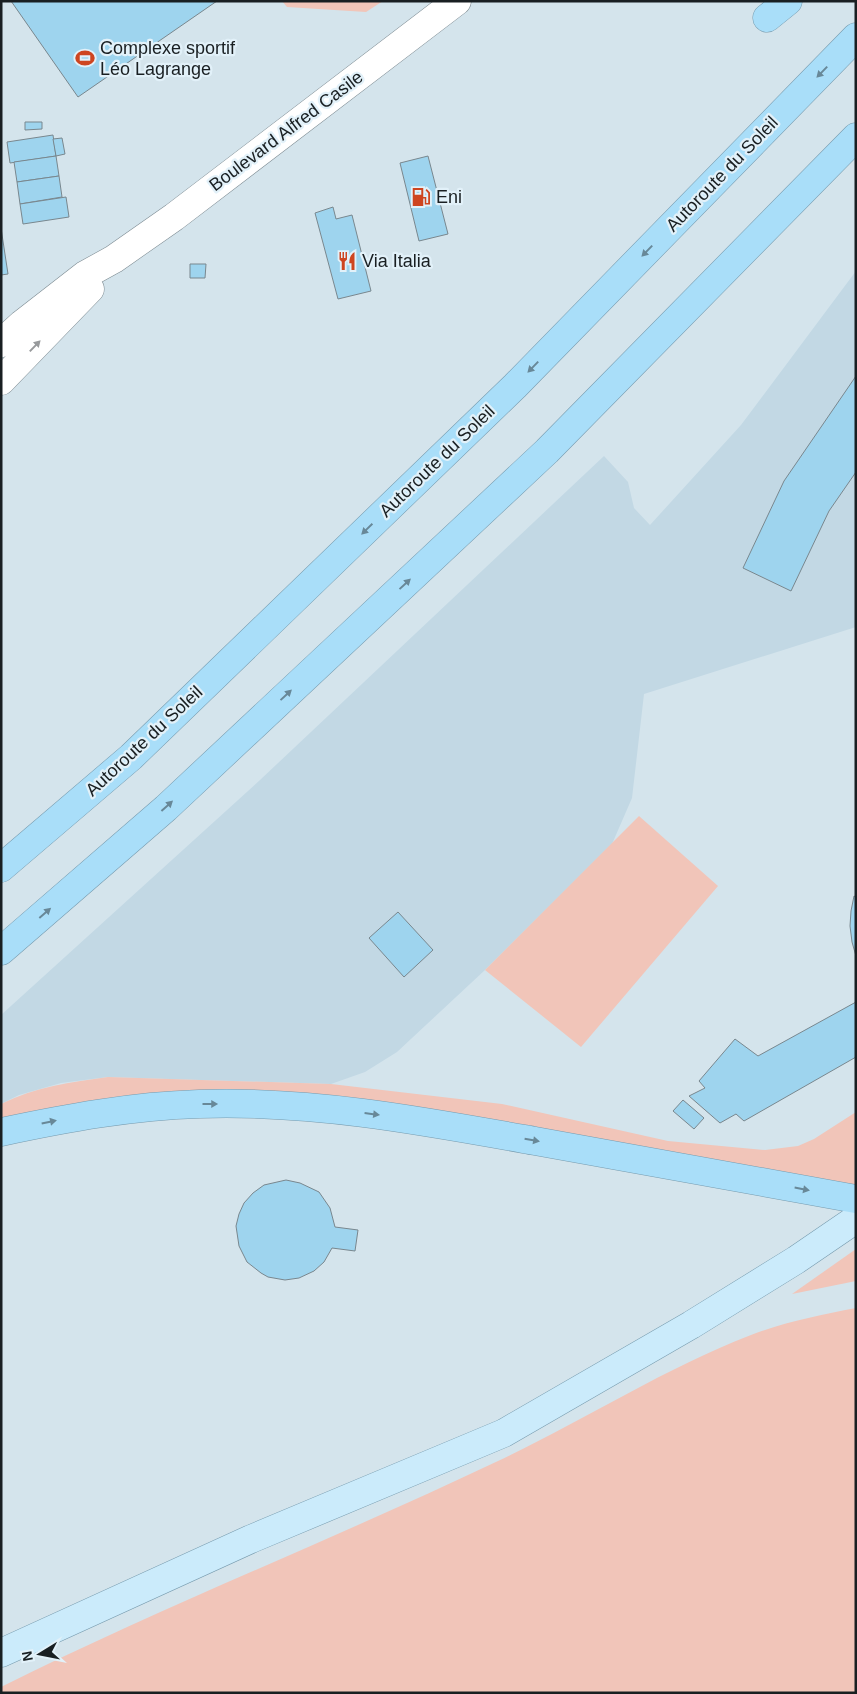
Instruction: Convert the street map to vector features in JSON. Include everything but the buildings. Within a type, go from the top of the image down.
[{"type":"highway","points":[[767,18],[788,1]]},
{"type":"highway","name":"Autoroute du Soleil","points":[[1,868],[131,757],[515,386],[856,37]]},
{"type":"highway","points":[[1,951],[173,801],[547,451],[856,137]]},
{"type":"highway","points":[[1,1132],[60,1119],[129,1108],[250,1103],[303,1106],[388,1116],[476,1130],[856,1199]]},
{"type":"main road","points":[[1,1653],[251,1540],[504,1433],[691,1326],[796,1260],[856,1219]]},
{"type":"street","name":"Boulevard Alfred Casile","points":[[1,343],[22,324],[85,275],[114,259],[174,217],[457,1]]},
{"type":"street","name":"Boulevard Alfred Casile","points":[[1,381],[98,280],[114,259]]},
{"type":"shaded area","points":[[282,1],[383,1],[366,12],[287,7]]},
{"type":"shaded area","points":[[856,271],[856,627],[644,694],[632,798],[612,844],[485,970],[397,1052],[365,1072],[331,1084],[108,1077],[61,1083],[19,1095],[1,1104],[1,1015],[260,780],[604,456],[628,482],[634,508],[650,525],[741,425]]},
{"type":"shaded area","points":[[639,816],[718,886],[581,1047],[485,970]]},
{"type":"shaded area","points":[[108,1077],[331,1084],[502,1104],[668,1141],[765,1150],[798,1146],[814,1139],[856,1112],[856,1188],[372,1107],[1,1122],[1,1104],[14,1098],[53,1086]]},
{"type":"shaded area","points":[[856,1249],[856,1281],[792,1294]]},
{"type":"shaded area","points":[[856,1308],[856,1693],[1,1693],[1,1687],[124,1628],[498,1461],[686,1363],[777,1326]]},
{"type":"place","name":"Complexe sportif Léo Lagrange","points":[[85,58]]},
{"type":"place","name":"Eni","points":[[421,197]]},
{"type":"place","name":"Via Italia","points":[[347,261]]}]
